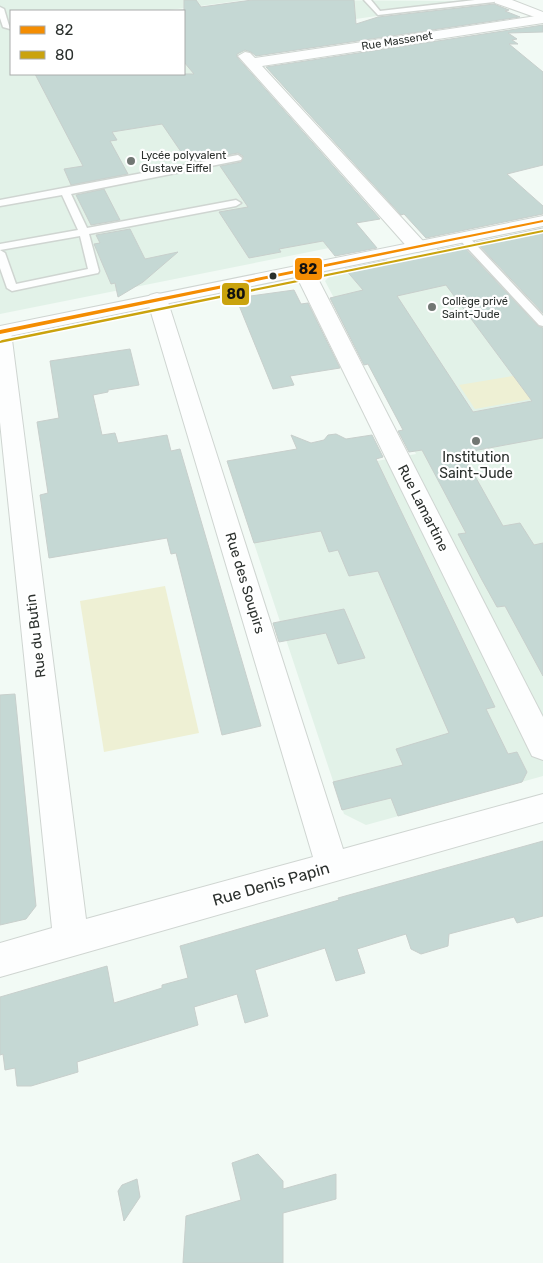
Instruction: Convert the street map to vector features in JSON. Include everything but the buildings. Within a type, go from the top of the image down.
[{"type":"street","points":[[500,0],[543,17]]},
{"type":"street","name":"Rue Massenet","points":[[417,246],[248,59],[543,17]]},
{"type":"street","points":[[0,332],[543,221]]},
{"type":"street","name":"Rue Lamartine","points":[[303,269],[543,747]]},
{"type":"street","name":"Rue des Soupirs","points":[[157,299],[332,867]]},
{"type":"street","name":"Rue du Butin","points":[[0,332],[71,941]]},
{"type":"street","name":"Rue Denis Papin","points":[[0,960],[543,808]]},
{"type":"lane","points":[[367,0],[378,13],[494,0]]},
{"type":"lane","points":[[0,9],[6,27]]},
{"type":"lane","points":[[0,203],[238,158]]},
{"type":"lane","points":[[0,253],[12,288],[94,270],[84,232],[65,192]]},
{"type":"lane","points":[[0,247],[236,203]]},
{"type":"lane","points":[[463,237],[543,323]]},
{"type":"shaded area","name":"Lycée polyvalent Gustave Eiffel","points":[[0,0],[245,0],[170,10],[10,10],[10,75],[185,75],[185,10],[177,10],[253,0],[481,1],[307,26],[257,53],[186,64],[329,248],[0,314]]},
{"type":"shaded area","points":[[464,249],[543,348],[543,776],[366,825],[344,814],[235,486],[416,454],[325,281],[329,277]]},
{"type":"green space","points":[[537,372],[543,397],[475,409],[459,385]]},
{"type":"green space","points":[[165,586],[199,733],[104,752],[80,601]]},
{"type":"transit line","name":"82","points":[[0,332],[543,221]]},
{"type":"transit line","name":"80","points":[[2,342],[543,231]]},
{"type":"place","name":"Lycée polyvalent Gustave Eiffel","points":[[131,161]]},
{"type":"place","name":"Collège privé Saint-Jude","points":[[432,307]]},
{"type":"place","name":"Institution Saint-Jude","points":[[476,441]]}]
